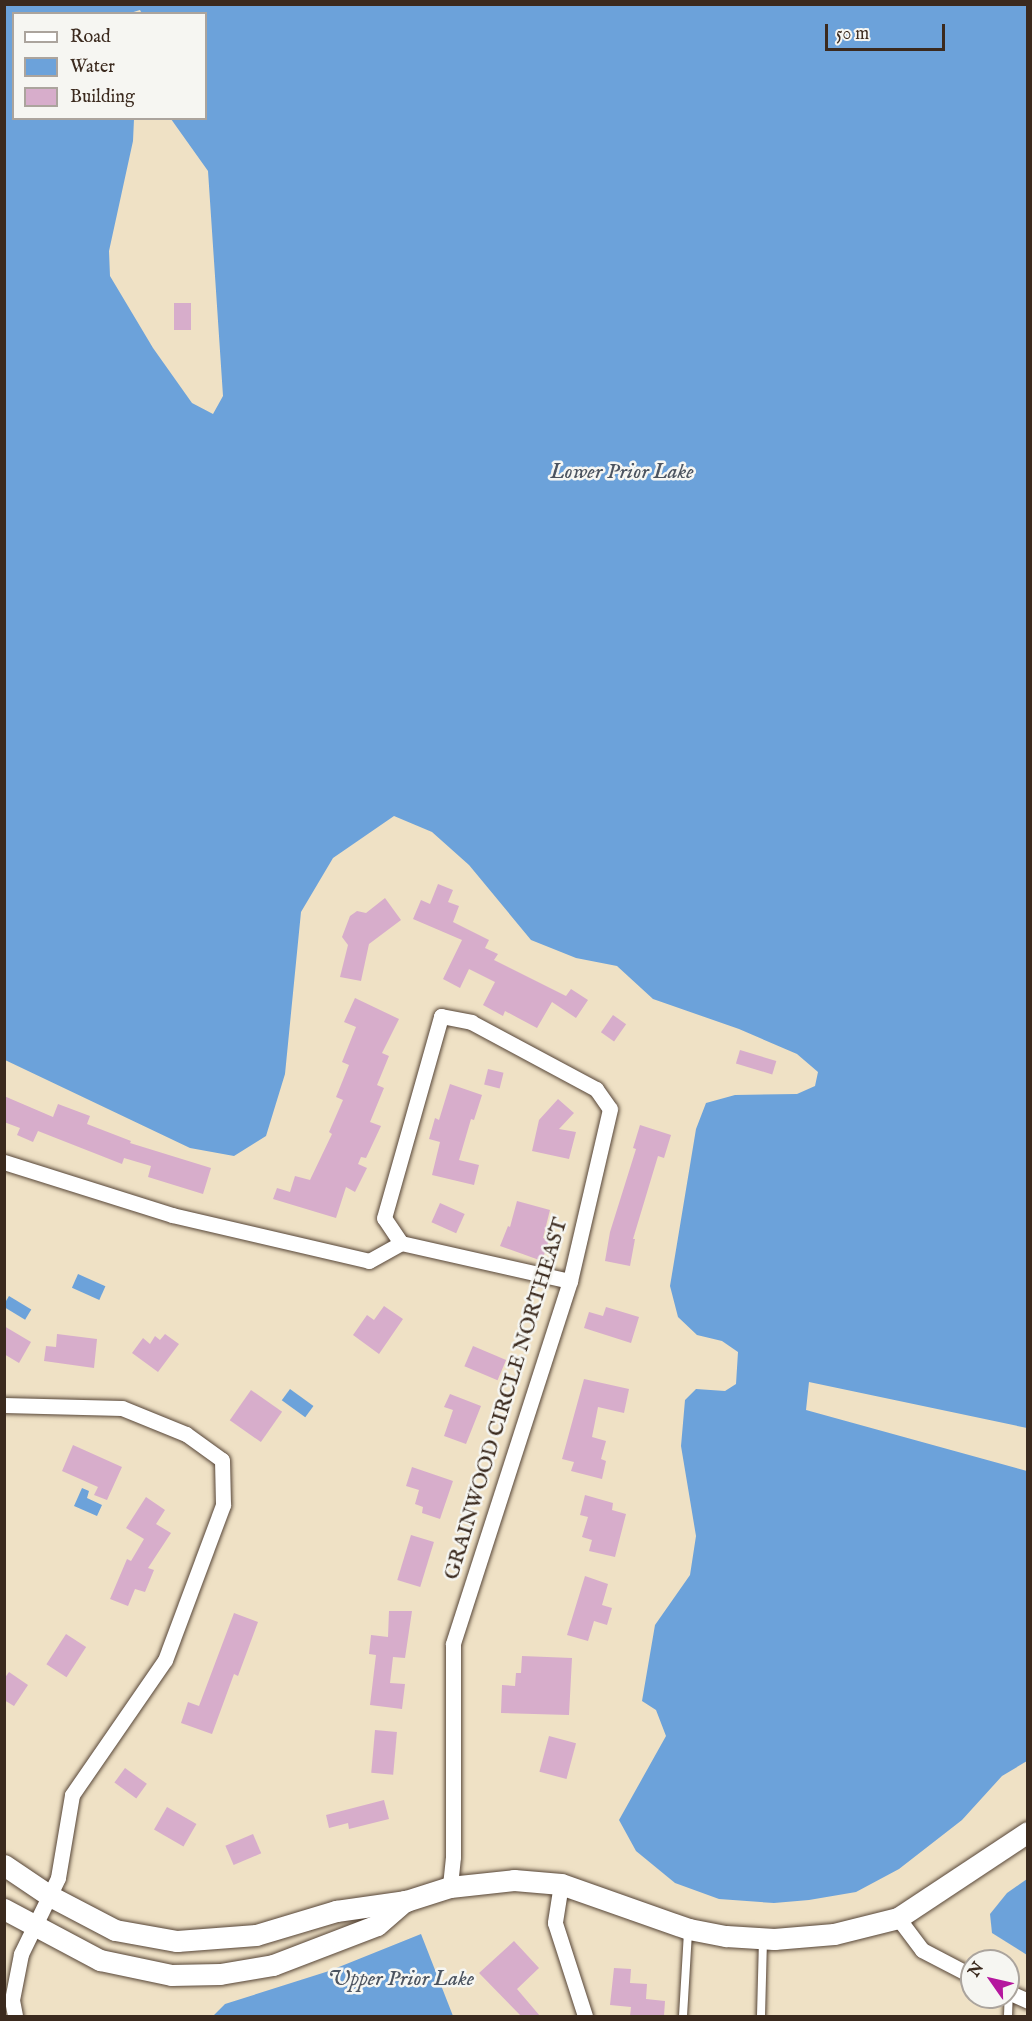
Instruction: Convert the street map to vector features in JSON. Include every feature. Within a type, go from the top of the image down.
[{"type":"main road","points":[[4,1910],[42,1913],[115,1930],[177,1941],[256,1935],[336,1911],[406,1901],[450,1887],[514,1880],[561,1884],[688,1929],[726,1936],[774,1939],[834,1934],[898,1918],[1028,1832]]},
{"type":"main road","points":[[4,1865],[42,1913],[100,1960],[171,1975],[220,1974],[273,1965],[377,1924],[406,1901]]},
{"type":"street","name":"GRAINWOOD CIRCLE NORTHEAST","points":[[401,1243],[384,1218],[441,1016],[471,1022],[596,1089],[610,1109],[570,1281],[453,1644],[453,1857],[450,1887]]},
{"type":"street","points":[[4,1162],[172,1215],[369,1261],[401,1243],[570,1281]]},
{"type":"street","points":[[4,1405],[122,1408],[186,1434],[222,1460],[223,1505],[165,1660],[72,1795],[66,1842],[58,1878],[21,1954],[12,2000],[15,2016]]},
{"type":"street","points":[[561,1884],[555,1923],[585,2016]]},
{"type":"street","points":[[898,1918],[922,1950],[960,1970]]},
{"type":"lane","points":[[683,2016],[688,1929]]},
{"type":"lane","points":[[761,2016],[763,1937]]},
{"type":"water","name":"Lower Prior Lake","points":[[5,4],[1027,5],[1027,1428],[809,1382],[806,1410],[1027,1471],[1027,1761],[1002,1776],[962,1820],[899,1869],[856,1892],[809,1900],[774,1903],[719,1899],[675,1883],[636,1851],[619,1820],[666,1736],[656,1710],[642,1701],[655,1625],[690,1575],[696,1536],[681,1446],[685,1400],[696,1389],[725,1391],[736,1384],[738,1352],[722,1341],[697,1335],[678,1317],[670,1286],[696,1129],[706,1103],[735,1095],[797,1094],[815,1086],[818,1072],[797,1054],[739,1029],[653,999],[617,966],[576,958],[531,940],[469,865],[432,832],[394,816],[333,858],[301,912],[285,1074],[266,1136],[234,1156],[190,1148],[5,1060]],"holes":[[[140,10],[141,12],[207,12],[207,120],[172,120],[208,171],[223,396],[213,414],[192,403],[153,348],[110,276],[109,251],[133,141],[134,120],[12,120],[12,12],[134,12]]]},
{"type":"water","points":[[78,1274],[105,1286],[99,1300],[72,1288]]},
{"type":"water","points":[[9,1296],[31,1309],[25,1320],[4,1307]]},
{"type":"water","points":[[290,1389],[313,1406],[305,1417],[282,1400]]},
{"type":"water","points":[[82,1488],[89,1491],[87,1498],[102,1505],[97,1516],[74,1506]]},
{"type":"water","points":[[1027,1879],[1027,1955],[992,1933],[990,1914],[1007,1893]]},
{"type":"water","name":"Upper Prior Lake","points":[[421,1934],[453,2016],[213,2016],[225,2004],[329,1971]]},
{"type":"building","points":[[174,303],[191,303],[191,330],[174,330]]},
{"type":"building","points":[[438,884],[453,890],[448,902],[459,906],[453,922],[489,940],[485,948],[498,954],[494,960],[566,996],[571,989],[588,1000],[576,1018],[552,1002],[537,1028],[505,1011],[503,1016],[483,1005],[495,982],[469,969],[460,988],[443,979],[462,940],[413,919],[421,900],[430,904]]},
{"type":"building","points":[[385,898],[401,920],[369,944],[361,981],[340,977],[348,945],[342,937],[350,916],[357,911],[366,913]]},
{"type":"building","points":[[355,998],[399,1019],[382,1053],[389,1056],[377,1085],[384,1088],[370,1122],[381,1126],[366,1158],[361,1157],[358,1164],[367,1168],[355,1192],[346,1187],[336,1218],[273,1199],[277,1188],[290,1192],[295,1176],[310,1180],[332,1134],[329,1132],[343,1100],[336,1097],[349,1065],[342,1062],[356,1027],[344,1022]]},
{"type":"building","points":[[613,1015],[626,1024],[614,1041],[601,1032]]},
{"type":"building","points":[[740,1050],[776,1061],[772,1074],[736,1063]]},
{"type":"building","points":[[488,1069],[504,1073],[500,1088],[484,1085]]},
{"type":"building","points":[[450,1084],[482,1095],[474,1120],[471,1119],[459,1160],[479,1165],[474,1185],[432,1175],[440,1142],[429,1139],[435,1118],[439,1120]]},
{"type":"building","points":[[4,1096],[53,1117],[58,1104],[90,1116],[87,1124],[131,1141],[130,1143],[211,1168],[203,1194],[148,1177],[151,1166],[124,1158],[122,1164],[38,1131],[33,1142],[17,1135],[20,1128],[4,1122]]},
{"type":"building","points":[[558,1099],[574,1113],[559,1129],[576,1132],[569,1159],[532,1151],[539,1120]]},
{"type":"building","points":[[640,1125],[671,1135],[664,1158],[658,1156],[633,1239],[635,1239],[630,1266],[605,1261],[610,1232],[636,1149],[633,1148]]},
{"type":"building","points":[[517,1201],[550,1210],[543,1238],[549,1240],[542,1261],[500,1246],[508,1226],[510,1227]]},
{"type":"building","points":[[440,1203],[465,1214],[456,1233],[431,1222]]},
{"type":"building","points":[[384,1306],[403,1319],[379,1354],[353,1335],[367,1315],[374,1320]]},
{"type":"building","points":[[606,1307],[639,1317],[631,1343],[584,1328],[589,1312],[603,1316]]},
{"type":"building","points":[[4,1326],[31,1342],[19,1363],[4,1354]]},
{"type":"building","points":[[57,1334],[97,1339],[94,1368],[44,1361],[46,1346],[56,1347]]},
{"type":"building","points":[[165,1334],[179,1344],[158,1372],[132,1353],[143,1338],[150,1344],[155,1336],[160,1340]]},
{"type":"building","points":[[473,1346],[506,1360],[498,1380],[464,1366]]},
{"type":"building","points":[[584,1379],[629,1389],[624,1413],[598,1407],[592,1437],[606,1441],[601,1459],[606,1461],[602,1479],[571,1471],[574,1462],[562,1459]]},
{"type":"building","points":[[251,1390],[282,1412],[261,1442],[230,1420]]},
{"type":"building","points":[[450,1394],[481,1406],[466,1444],[444,1436],[453,1410],[444,1407]]},
{"type":"building","points":[[73,1445],[122,1467],[107,1500],[94,1495],[98,1487],[62,1471]]},
{"type":"building","points":[[412,1467],[453,1481],[440,1519],[422,1513],[423,1507],[415,1504],[419,1490],[406,1486]]},
{"type":"building","points":[[585,1495],[613,1503],[612,1510],[626,1514],[615,1557],[589,1551],[592,1540],[582,1537],[588,1517],[580,1515]]},
{"type":"building","points":[[146,1497],[165,1510],[156,1524],[171,1533],[148,1568],[154,1570],[145,1592],[135,1589],[128,1606],[110,1599],[127,1559],[131,1561],[144,1539],[126,1528]]},
{"type":"building","points":[[411,1535],[434,1542],[420,1587],[397,1580]]},
{"type":"building","points":[[585,1576],[608,1584],[602,1605],[612,1608],[607,1625],[594,1621],[588,1641],[567,1635]]},
{"type":"building","points":[[389,1611],[412,1611],[405,1658],[393,1657],[390,1683],[405,1684],[402,1709],[370,1705],[376,1655],[369,1654],[371,1635],[388,1637]]},
{"type":"building","points":[[234,1613],[258,1622],[238,1676],[234,1674],[212,1734],[181,1723],[188,1702],[199,1706]]},
{"type":"building","points":[[66,1634],[86,1647],[67,1677],[46,1664]]},
{"type":"building","points":[[522,1656],[572,1658],[569,1715],[501,1713],[502,1685],[515,1686],[516,1673],[521,1673]]},
{"type":"building","points":[[9,1672],[28,1685],[14,1706],[4,1700],[4,1679]]},
{"type":"building","points":[[375,1730],[397,1732],[393,1775],[371,1773]]},
{"type":"building","points":[[549,1736],[576,1743],[566,1779],[539,1772]]},
{"type":"building","points":[[125,1768],[147,1784],[136,1798],[114,1783]]},
{"type":"building","points":[[384,1800],[389,1819],[349,1829],[348,1823],[329,1828],[326,1815]]},
{"type":"building","points":[[167,1807],[196,1824],[183,1847],[154,1830]]},
{"type":"building","points":[[253,1834],[261,1853],[234,1865],[225,1846]]},
{"type":"building","points":[[514,1941],[539,1968],[517,1989],[540,2016],[521,2016],[479,1973]]},
{"type":"building","points":[[614,1968],[631,1969],[630,1983],[647,1984],[646,1999],[665,2001],[664,2016],[630,2016],[631,2007],[610,2005]]}]
